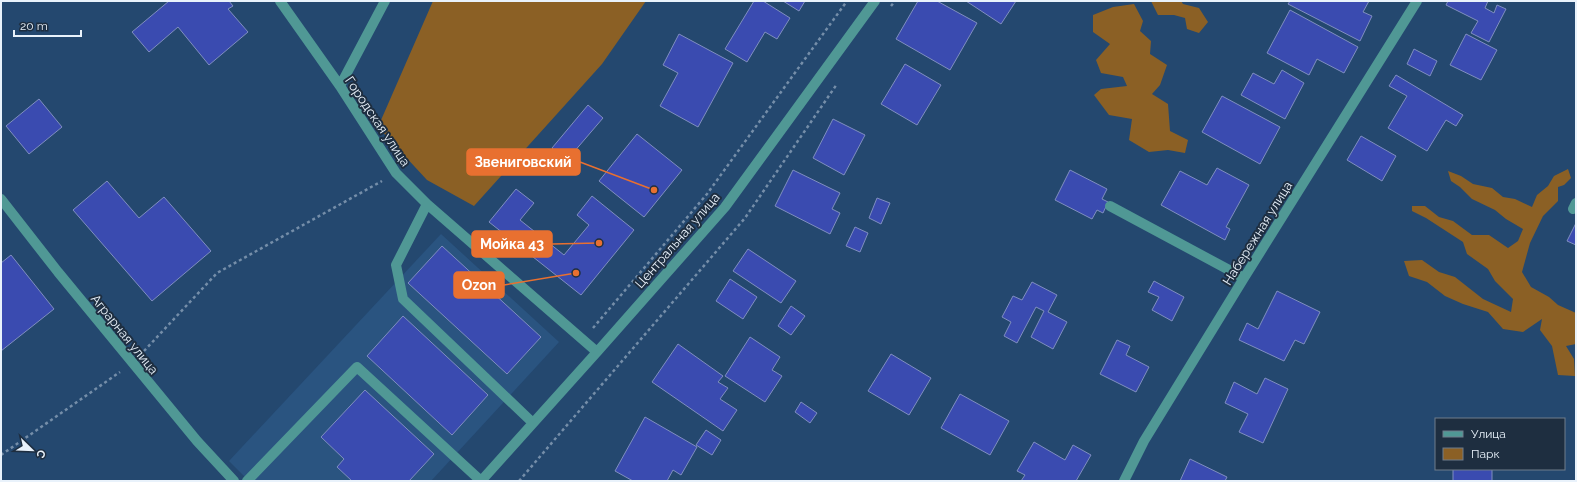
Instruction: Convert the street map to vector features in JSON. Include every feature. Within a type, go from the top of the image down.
[{"type":"street","name":"Городская улица","points":[[280,1],[340,86],[396,173],[427,204],[598,352]]},
{"type":"street","points":[[340,86],[385,1]]},
{"type":"street","name":"Центральная улица","points":[[481,481],[598,352],[725,206],[875,1]]},
{"type":"street","name":"Набережная улица","points":[[1124,481],[1144,441],[1416,1]]},
{"type":"street","name":"Аграрная улица","points":[[1,199],[132,363],[197,441],[234,481]]},
{"type":"street","points":[[427,204],[396,265],[403,299],[533,423]]},
{"type":"street","points":[[1110,206],[1244,278]]},
{"type":"street","points":[[247,481],[357,367],[481,481]]},
{"type":"path","points":[[583,339],[707,194],[847,1]]},
{"type":"path","points":[[1,455],[132,363],[216,273],[396,173]]},
{"type":"shaded area","points":[[441,234],[559,342],[431,481],[249,481],[229,461]]},
{"type":"green space","points":[[433,1],[646,1],[602,64],[474,206],[427,180],[378,127]]},
{"type":"green space","points":[[1151,1],[1181,1],[1183,4],[1199,8],[1208,22],[1199,33],[1187,29],[1185,18],[1174,15],[1158,15]]},
{"type":"green space","points":[[1134,4],[1143,21],[1140,31],[1151,41],[1150,54],[1167,65],[1160,85],[1152,94],[1168,104],[1170,131],[1188,140],[1185,153],[1168,150],[1149,152],[1129,140],[1132,119],[1109,115],[1094,95],[1101,89],[1127,86],[1123,77],[1101,73],[1096,60],[1110,44],[1093,32],[1093,15],[1113,7]]},
{"type":"green space","points":[[1568,169],[1571,178],[1564,185],[1558,187],[1558,201],[1543,216],[1530,243],[1522,272],[1531,287],[1549,297],[1558,305],[1576,313],[1576,344],[1566,346],[1574,359],[1575,376],[1558,375],[1552,346],[1540,330],[1542,319],[1523,332],[1503,329],[1488,312],[1463,304],[1445,296],[1427,282],[1409,276],[1404,261],[1422,260],[1439,272],[1455,277],[1483,299],[1511,312],[1513,299],[1495,281],[1488,269],[1467,254],[1463,242],[1426,218],[1412,211],[1412,206],[1425,206],[1439,217],[1453,221],[1472,235],[1489,235],[1508,248],[1518,241],[1523,229],[1506,219],[1495,210],[1472,199],[1460,187],[1451,181],[1448,171],[1461,176],[1473,184],[1492,188],[1503,197],[1515,199],[1532,207],[1537,195],[1548,186],[1554,176]]},
{"type":"building","points":[[169,1],[229,1],[233,6],[228,9],[248,32],[209,65],[178,27],[149,52],[132,32]]},
{"type":"building","points":[[754,1],[763,1],[790,18],[777,39],[765,32],[747,62],[725,49]]},
{"type":"building","points":[[783,1],[805,1],[799,11]]},
{"type":"building","points":[[918,1],[937,1],[977,23],[950,70],[896,39]]},
{"type":"building","points":[[966,1],[1016,1],[1001,24]]},
{"type":"building","points":[[1290,1],[1369,1],[1363,12],[1372,16],[1360,41],[1288,4]]},
{"type":"building","points":[[1448,1],[1488,1],[1485,8],[1494,13],[1497,5],[1506,9],[1489,42],[1471,33],[1478,21],[1446,5]]},
{"type":"building","points":[[1290,10],[1358,47],[1344,73],[1317,59],[1309,75],[1267,53]]},
{"type":"building","points":[[679,34],[733,63],[698,127],[660,106],[678,73],[663,65]]},
{"type":"building","points":[[1466,34],[1497,50],[1481,80],[1450,65]]},
{"type":"building","points":[[1414,49],[1437,61],[1430,76],[1407,64]]},
{"type":"building","points":[[905,64],[941,85],[917,125],[881,104]]},
{"type":"building","points":[[1282,70],[1304,83],[1285,119],[1241,95],[1253,73],[1274,84]]},
{"type":"building","points":[[1396,75],[1463,115],[1456,126],[1446,120],[1427,151],[1388,128],[1407,96],[1389,86]]},
{"type":"building","points":[[1222,96],[1280,127],[1260,164],[1202,132]]},
{"type":"building","points":[[39,99],[62,127],[29,154],[6,126]]},
{"type":"building","points":[[588,105],[603,118],[567,160],[552,148]]},
{"type":"building","points":[[833,119],[865,135],[844,175],[813,158]]},
{"type":"building","points":[[637,134],[682,170],[644,217],[599,181]]},
{"type":"building","points":[[1361,136],[1396,156],[1382,181],[1347,160]]},
{"type":"building","points":[[1217,168],[1249,185],[1226,227],[1230,229],[1225,240],[1161,205],[1180,171],[1207,185]]},
{"type":"building","points":[[793,170],[840,193],[832,209],[840,213],[830,234],[775,206]]},
{"type":"building","points":[[1070,170],[1107,189],[1102,199],[1108,202],[1103,213],[1097,210],[1092,219],[1055,200]]},
{"type":"building","points":[[107,181],[139,218],[164,197],[211,251],[152,301],[73,210]]},
{"type":"building","points":[[516,189],[534,203],[520,220],[564,255],[589,225],[577,215],[592,196],[634,230],[581,295],[489,222]]},
{"type":"building","points":[[877,198],[890,203],[881,224],[869,218]]},
{"type":"building","points":[[1576,223],[1576,245],[1567,241]]},
{"type":"building","points":[[855,227],[868,233],[860,252],[846,246]]},
{"type":"building","points":[[442,246],[541,337],[507,374],[408,283]]},
{"type":"building","points":[[748,249],[796,281],[781,303],[733,271]]},
{"type":"building","points":[[11,255],[54,309],[1,351],[1,263]]},
{"type":"building","points":[[730,279],[757,297],[743,319],[716,301]]},
{"type":"building","points":[[1154,281],[1184,297],[1172,321],[1152,310],[1159,297],[1148,292]]},
{"type":"building","points":[[1032,282],[1057,295],[1048,312],[1067,322],[1053,349],[1031,337],[1044,311],[1036,307],[1017,343],[1004,336],[1011,322],[1002,317],[1013,296],[1022,300]]},
{"type":"building","points":[[1277,291],[1320,312],[1304,344],[1295,340],[1284,361],[1239,340],[1247,323],[1258,329]]},
{"type":"building","points":[[791,306],[805,316],[791,335],[778,326]]},
{"type":"building","points":[[403,316],[488,395],[452,435],[367,356]]},
{"type":"building","points":[[750,337],[780,357],[772,370],[782,376],[765,402],[725,376]]},
{"type":"building","points":[[1117,340],[1130,346],[1126,355],[1149,367],[1136,392],[1100,374]]},
{"type":"building","points":[[678,344],[723,376],[718,382],[728,388],[720,399],[737,410],[723,431],[652,382]]},
{"type":"building","points":[[891,354],[931,378],[909,415],[868,391]]},
{"type":"building","points":[[1265,378],[1288,389],[1263,443],[1239,432],[1248,414],[1225,403],[1234,382],[1257,394]]},
{"type":"building","points":[[365,390],[434,454],[409,481],[352,481],[337,467],[344,459],[321,437]]},
{"type":"building","points":[[960,394],[1009,421],[990,455],[941,428]]},
{"type":"building","points":[[801,402],[817,413],[810,423],[795,412]]},
{"type":"building","points":[[645,417],[697,447],[681,475],[673,470],[667,481],[633,481],[615,471]]},
{"type":"building","points":[[706,430],[721,440],[712,455],[696,445]]},
{"type":"building","points":[[1034,442],[1065,460],[1073,445],[1091,455],[1076,481],[1021,481],[1025,475],[1017,471]]},
{"type":"building","points":[[1190,459],[1227,477],[1225,481],[1180,481]]},
{"type":"building","points":[[1453,470],[1492,470],[1492,481],[1453,481]]},
{"type":"place","name":"Звениговский","points":[[654,190]]},
{"type":"place","name":"Мойка 43","points":[[599,243]]},
{"type":"place","name":"Ozon","points":[[576,273]]}]
